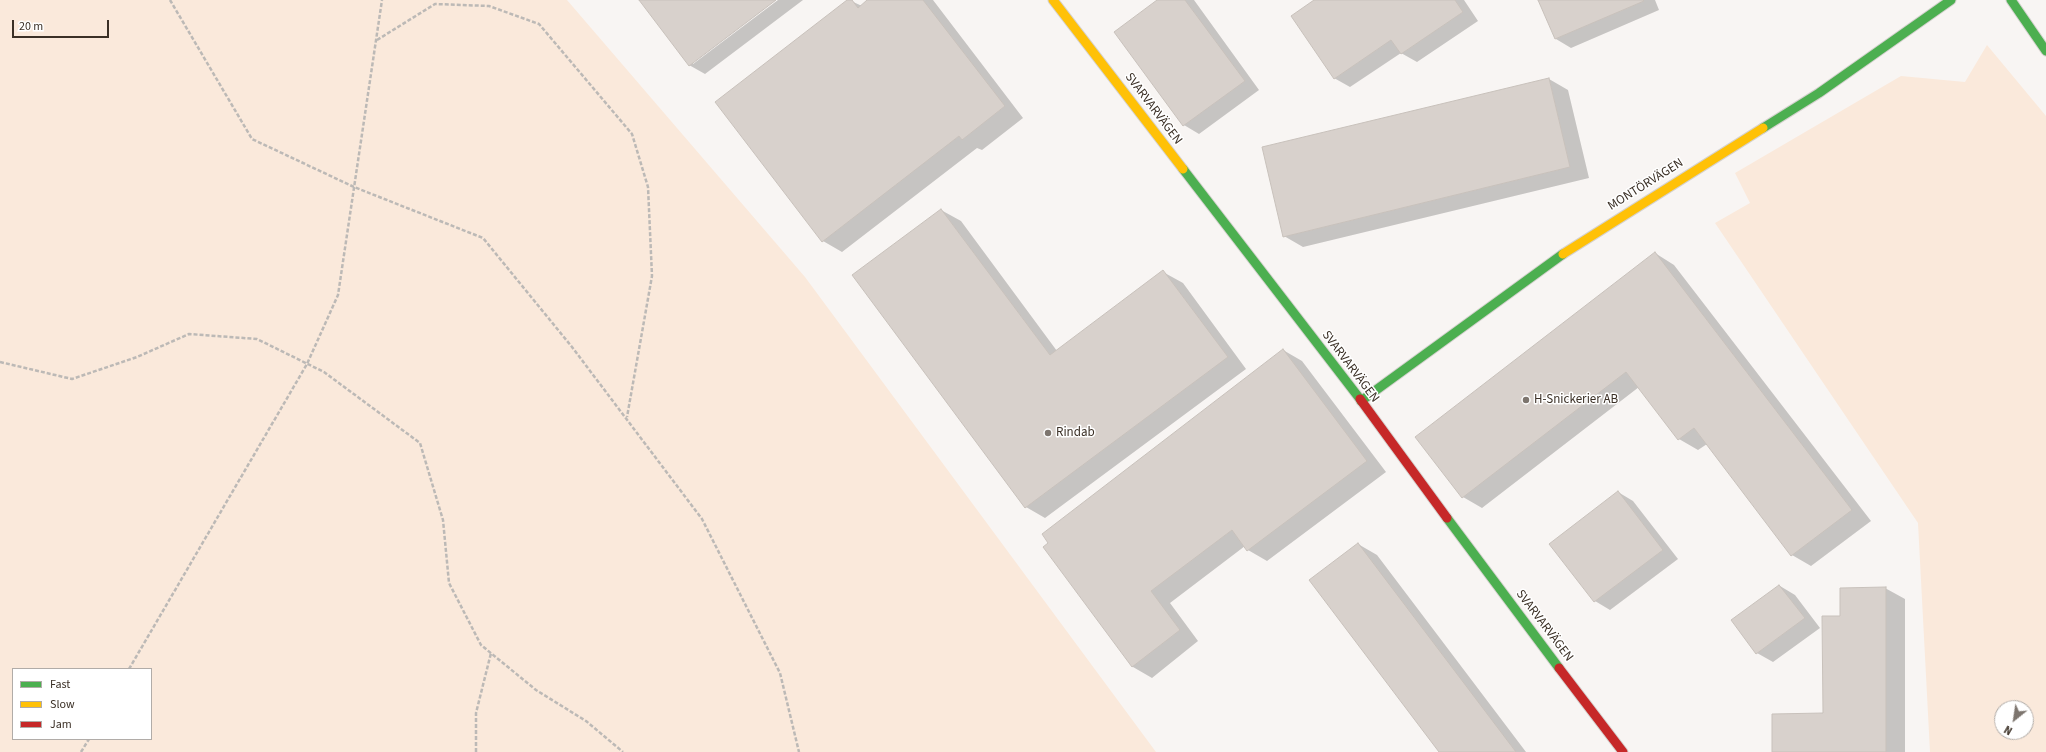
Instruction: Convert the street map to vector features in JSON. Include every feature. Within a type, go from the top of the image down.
[{"type":"street","name":"SVARVARVÄGEN","points":[[1053,0],[1361,401],[1493,581],[1623,752]]},
{"type":"street","name":"MONTÖRVÄGEN","points":[[1361,401],[1574,246],[1819,92],[1951,0]]},
{"type":"street","points":[[2011,0],[2046,51]]},
{"type":"path","points":[[170,0],[252,139],[354,187],[483,238],[627,417],[702,519],[780,673],[800,752]]},
{"type":"path","points":[[130,668],[307,364],[338,295],[382,0]]},
{"type":"path","points":[[376,40],[435,4],[489,6],[539,24],[632,134],[648,187],[652,276],[627,417]]},
{"type":"path","points":[[0,362],[72,379],[137,357],[189,334],[257,339],[324,372],[420,443],[443,520],[449,583],[481,645],[536,690],[586,721],[623,752]]},
{"type":"path","points":[[476,752],[476,713],[491,652]]},
{"type":"path","points":[[81,752],[88,740]]},
{"type":"shaded area","points":[[0,0],[567,0],[805,277],[1156,752],[0,752]]},
{"type":"shaded area","points":[[1987,45],[2046,116],[2046,752],[1930,752],[1918,523],[1715,223],[1750,203],[1735,173],[1901,76],[1965,82]]},
{"type":"building","points":[[639,0],[776,0],[689,66]]},
{"type":"building","points":[[847,0],[852,0],[858,8],[867,0],[923,0],[1005,106],[962,140],[959,136],[822,242],[715,102]]},
{"type":"building","points":[[1157,0],[1185,0],[1245,81],[1183,126],[1114,32]]},
{"type":"building","points":[[1314,0],[1455,0],[1463,12],[1401,54],[1391,40],[1334,79],[1291,16]]},
{"type":"building","points":[[1538,0],[1643,0],[1644,1],[1555,39]]},
{"type":"building","points":[[1549,78],[1570,167],[1283,237],[1262,147]]},
{"type":"building","name":"Rindab","points":[[941,209],[1050,355],[1163,270],[1228,357],[1025,508],[852,275]]},
{"type":"building","name":"H-Snickerier AB","points":[[1655,252],[1852,510],[1791,556],[1694,428],[1678,440],[1626,372],[1462,498],[1415,437]]},
{"type":"building","points":[[1283,349],[1367,461],[1247,551],[1232,530],[1151,591],[1180,630],[1132,667],[1043,547],[1048,543],[1042,534]]},
{"type":"building","points":[[1618,491],[1663,550],[1594,602],[1549,544]]},
{"type":"building","points":[[1358,543],[1516,752],[1439,752],[1309,580]]},
{"type":"building","points":[[1779,585],[1805,618],[1756,654],[1731,620]]},
{"type":"building","points":[[1886,587],[1886,752],[1772,752],[1772,714],[1823,713],[1822,616],[1840,616],[1840,588]]},
{"type":"traffic: fast","points":[[1763,128],[1819,93],[1951,0]]},
{"type":"traffic: fast","points":[[2011,0],[2046,51]]},
{"type":"traffic: fast","points":[[1183,169],[1360,399]]},
{"type":"traffic: fast","points":[[1361,401],[1563,254]]},
{"type":"traffic: fast","points":[[1447,518],[1559,668]]},
{"type":"traffic: slow","points":[[1053,0],[1183,169]]},
{"type":"traffic: slow","points":[[1563,254],[1763,128]]},
{"type":"traffic: jam","points":[[1360,399],[1447,518]]},
{"type":"traffic: jam","points":[[1559,668],[1623,752]]},
{"type":"place","name":"H-Snickerier AB","points":[[1526,400]]},
{"type":"place","name":"Rindab","points":[[1048,433]]}]
